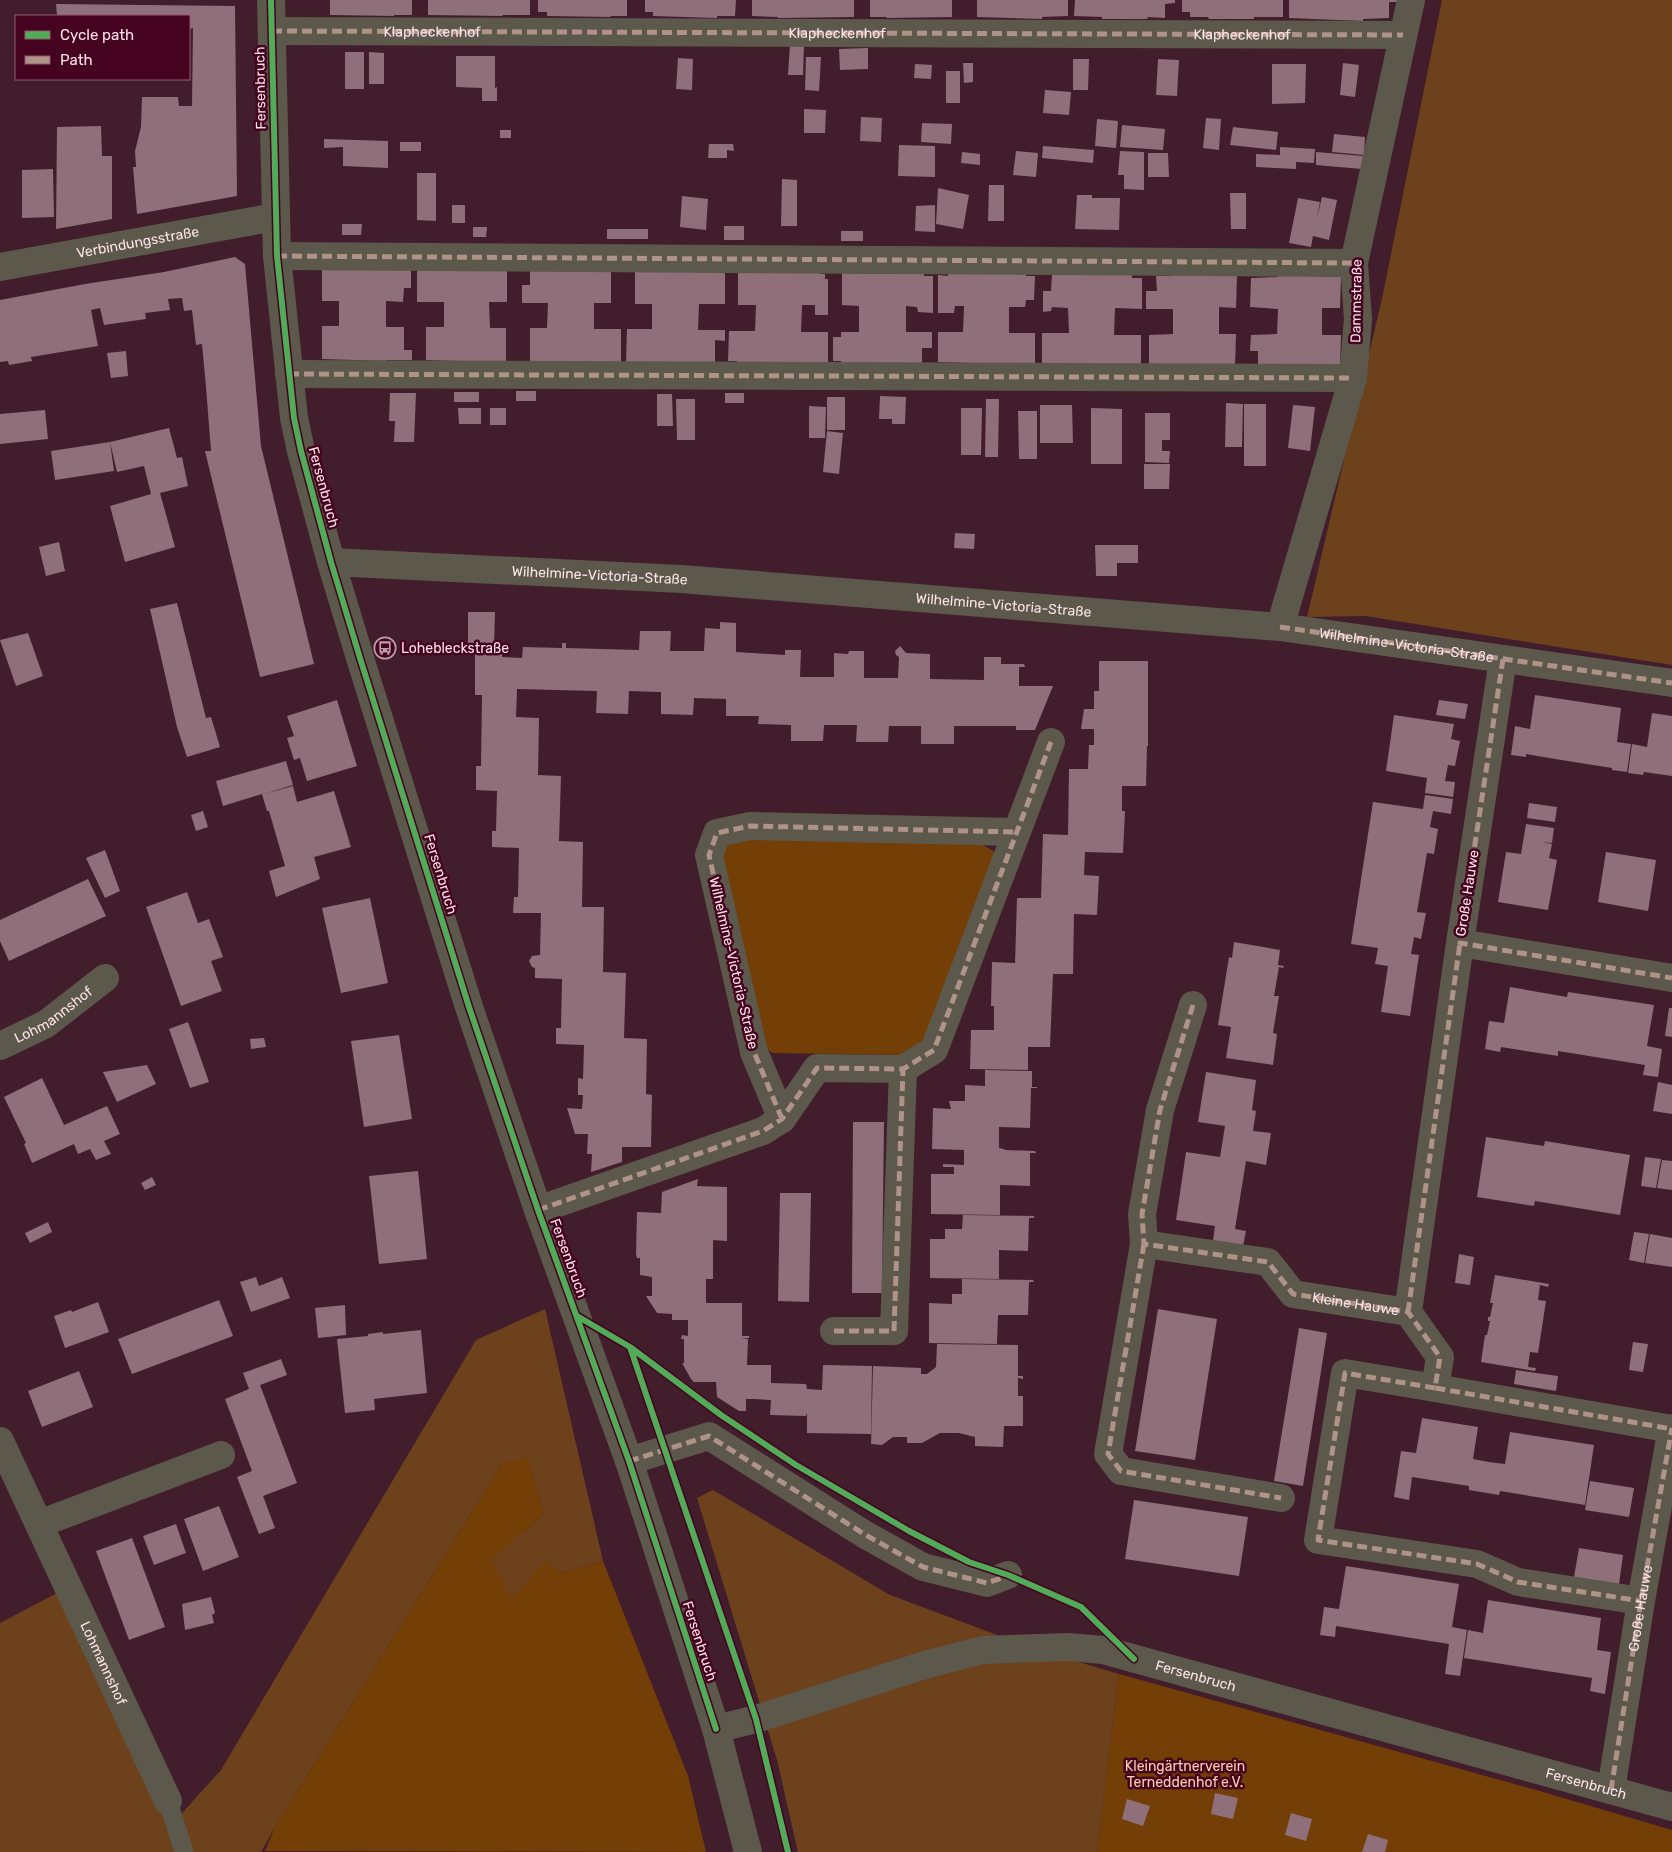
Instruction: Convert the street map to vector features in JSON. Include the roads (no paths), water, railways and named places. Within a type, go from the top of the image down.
[{"type":"street","name":"Fersenbruch","points":[[271,0],[277,256],[294,418],[301,451],[331,562],[469,1006],[538,1210],[629,1461],[716,1729],[748,1852]]},
{"type":"street","name":"Dammstraße","points":[[1280,626],[1353,378],[1358,319],[1354,263],[1412,0]]},
{"type":"street","name":"Klapheckenhof","points":[[272,31],[1404,34]]},
{"type":"street","name":"Verbindungsstraße","points":[[0,266],[275,217]]},
{"type":"street","points":[[277,256],[1354,263]]},
{"type":"street","points":[[289,374],[1353,378]]},
{"type":"street","name":"Wilhelmine-Victoria-Straße","points":[[331,562],[680,578],[1076,612],[1280,626],[1672,683]]},
{"type":"street","name":"Große Hauwe","points":[[1503,659],[1460,943],[1672,978]]},
{"type":"street","points":[[538,1210],[763,1131],[782,1119],[817,1068],[903,1069],[934,1050],[1015,832],[1051,742]]},
{"type":"street","name":"Wilhelmine-Victoria-Straße","points":[[782,1119],[754,1052],[709,855],[716,833],[750,826],[1015,832]]},
{"type":"street","points":[[1408,1312],[1460,943]]},
{"type":"street","name":"Lohmannshof","points":[[0,1046],[46,1024],[105,978]]},
{"type":"street","points":[[1193,1005],[1160,1110],[1142,1214],[1144,1244],[1108,1454],[1121,1471],[1281,1498]]},
{"type":"street","points":[[834,1331],[894,1331],[903,1069]]},
{"type":"street","name":"Kleine Hauwe","points":[[1144,1244],[1268,1262],[1293,1294],[1408,1312],[1440,1357],[1435,1388]]},
{"type":"street","points":[[1641,1601],[1518,1582],[1477,1564],[1318,1540],[1345,1373],[1672,1428]]},
{"type":"street","name":"Große Hauwe","points":[[1611,1790],[1641,1601],[1672,1428]]},
{"type":"street","points":[[629,1461],[709,1436],[864,1534],[923,1567],[987,1583],[1008,1575]]},
{"type":"street","name":"Lohmannshof","points":[[0,1441],[168,1801]]},
{"type":"street","points":[[39,1524],[221,1455]]},
{"type":"street","name":"Fersenbruch","points":[[716,1729],[756,1719],[928,1664],[982,1650],[1068,1647],[1103,1650],[1672,1807]]},
{"type":"lane","points":[[168,1801],[184,1852]]},
{"type":"place","name":"Lohebleckstraße","points":[[385,648]]},
{"type":"park label","name":"Kleingärtnerverein Terneddenhof e.V.","points":[[1185,1774]]}]
